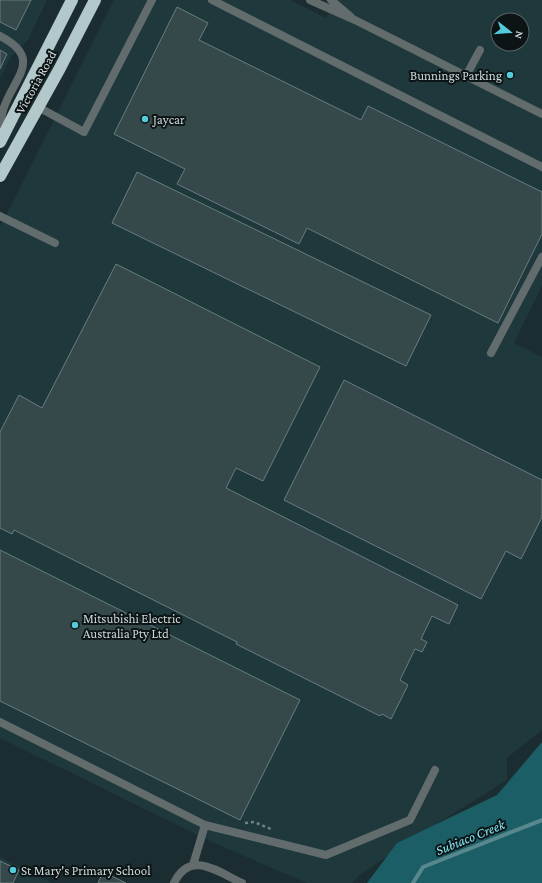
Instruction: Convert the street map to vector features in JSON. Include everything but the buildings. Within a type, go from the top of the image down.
[{"type":"highway","name":"Victoria Road","points":[[0,141],[72,0]]},
{"type":"highway","name":"Victoria Road","points":[[0,176],[95,0]]},
{"type":"street","points":[[38,107],[84,132],[152,0]]},
{"type":"street","points":[[212,0],[542,167]]},
{"type":"street","points":[[310,0],[355,20],[542,114]]},
{"type":"street","points":[[331,0],[355,20]]},
{"type":"street","points":[[0,36],[13,43],[22,53],[24,65],[2,114],[0,141]]},
{"type":"street","points":[[466,76],[480,50]]},
{"type":"street","points":[[0,216],[55,243]]},
{"type":"street","points":[[491,353],[542,257]]},
{"type":"street","points":[[0,722],[206,825],[326,855],[410,820],[435,770]]},
{"type":"street","points":[[174,883],[180,872],[193,864],[206,825]]},
{"type":"street","points":[[193,864],[206,866],[242,883]]},
{"type":"shaded area","points":[[0,0],[47,0],[28,40],[10,58],[0,78]]},
{"type":"shaded area","points":[[114,0],[290,0],[326,18],[336,0],[542,0],[542,286],[514,343],[542,357],[542,730],[507,758],[507,780],[425,831],[361,874],[352,883],[307,883],[214,843],[0,738],[0,227]]},
{"type":"shaded area","points":[[542,742],[542,883],[367,883],[397,843],[497,795]]},
{"type":"shaded area","name":"St Mary's Primary School","points":[[0,857],[52,883],[0,883]]},
{"type":"waterway","name":"Subiaco Creek","points":[[413,883],[423,867],[542,820]]},
{"type":"place","name":"Bunnings Parking","points":[[510,75]]},
{"type":"place","name":"Jaycar","points":[[145,119]]},
{"type":"place","name":"Mitsubishi Electric Australia Pty Ltd","points":[[75,625]]},
{"type":"place","name":"St Mary's Primary School","points":[[13,870]]}]
